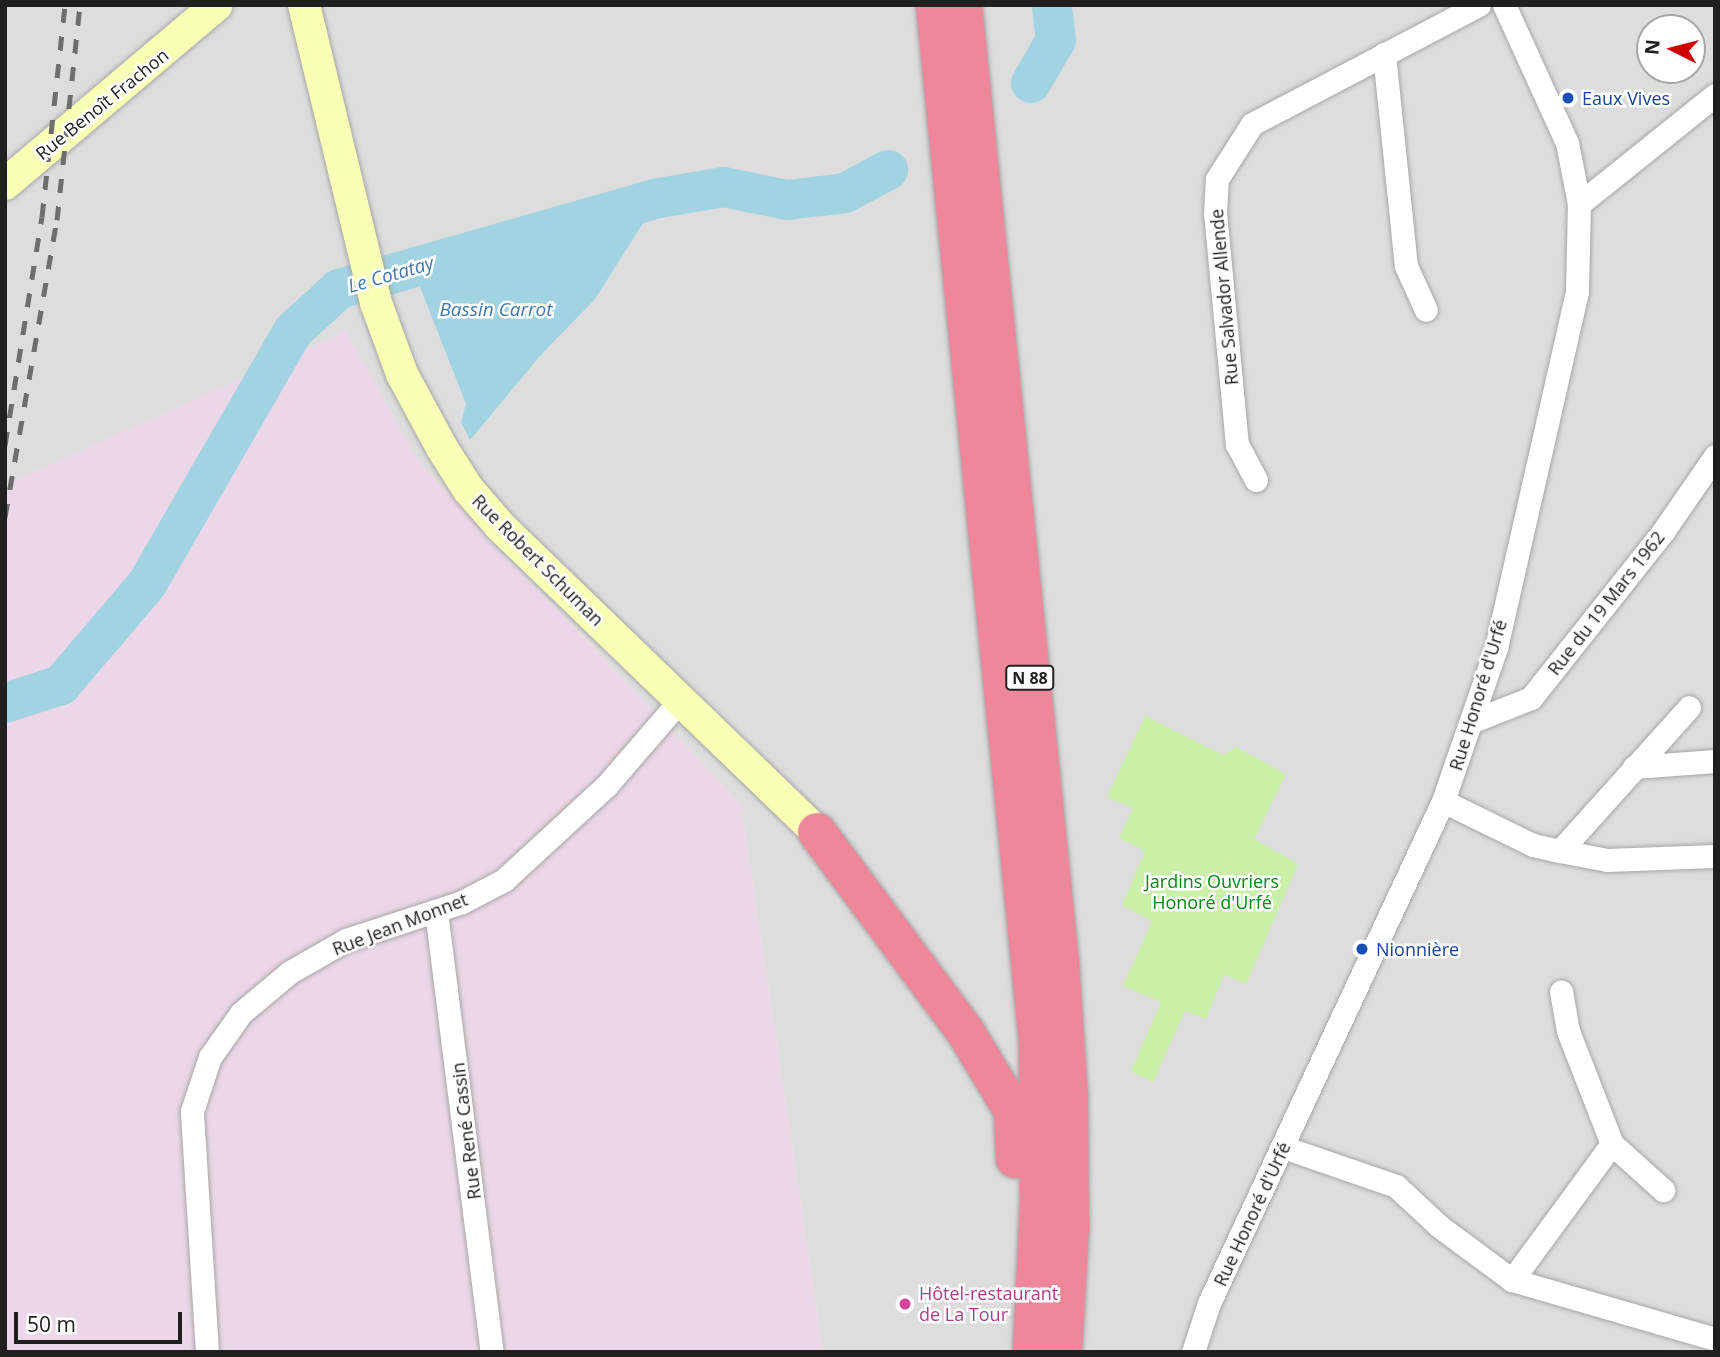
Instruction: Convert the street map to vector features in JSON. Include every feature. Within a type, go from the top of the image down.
[{"type":"highway","name":"N 88","points":[[935,5],[1038,1042],[1040,1201],[1032,1352]]},
{"type":"highway","name":"N 88","points":[[963,5],[1060,963],[1069,1097],[1070,1227],[1063,1352]]},
{"type":"highway","points":[[817,832],[965,1031],[1013,1111],[1021,1352]]},
{"type":"main road","name":"Rue Robert Schuman","points":[[301,10],[376,303],[421,412],[468,489],[605,628],[682,698],[817,832]]},
{"type":"main road","name":"Rue Benoît Frachon","points":[[13,175],[207,11]]},
{"type":"street","name":"Rue Salvador Allende","points":[[1256,481],[1237,444],[1215,214],[1217,179],[1252,124],[1479,5]]},
{"type":"street","name":"Rue Honoré d'Urfé","points":[[1199,1348],[1283,1147],[1443,801],[1473,721],[1496,648],[1577,291],[1579,205],[1567,143],[1504,5]]},
{"type":"street","points":[[1384,54],[1406,266],[1426,310]]},
{"type":"street","points":[[1579,205],[1715,95]]},
{"type":"street","name":"Rue du 19 Mars 1962","points":[[1473,721],[1531,698],[1712,465]]},
{"type":"street","name":"Rue Jean Monnet","points":[[207,1352],[192,1111],[210,1056],[241,1013],[290,972],[346,940],[436,911],[503,880],[553,838],[606,786],[682,698]]},
{"type":"street","points":[[1560,851],[1689,707]]},
{"type":"street","points":[[1634,767],[1715,761]]},
{"type":"street","points":[[1443,801],[1533,845],[1560,851],[1607,860],[1715,856]]},
{"type":"street","name":"Rue René Cassin","points":[[436,911],[492,1352]]},
{"type":"street","points":[[1561,992],[1568,1031],[1612,1144],[1664,1190]]},
{"type":"street","points":[[1512,1280],[1612,1144]]},
{"type":"street","points":[[1283,1147],[1396,1186],[1439,1226],[1512,1280],[1715,1339]]},
{"type":"shaded area","points":[[5,5],[1715,5],[1715,1352],[823,1352],[741,805],[417,460],[346,332],[5,485]]},
{"type":"shaded area","points":[[346,331],[417,460],[741,805],[823,1352],[5,1352],[5,485]]},
{"type":"green space","name":"Jardins Ouvriers Honoré d'Urfé","points":[[1145,716],[1223,755],[1236,747],[1286,774],[1254,839],[1298,864],[1246,984],[1224,974],[1206,1019],[1185,1011],[1153,1082],[1131,1071],[1161,1002],[1123,986],[1152,921],[1122,905],[1145,851],[1119,838],[1133,808],[1107,797]]},
{"type":"water","name":"Bassin Carrot","points":[[659,198],[595,299],[539,357],[470,440],[461,422],[466,404],[413,269]]},
{"type":"waterway","name":"Le Cotatay","points":[[1031,83],[1056,40],[1052,5]]},
{"type":"waterway","name":"Le Cotatay","points":[[5,703],[61,685],[147,584],[293,331],[339,289],[659,198],[724,187],[787,200],[845,193],[888,170]]},
{"type":"railway","points":[[5,445],[42,217],[65,5]]},
{"type":"railway","points":[[5,517],[57,220],[80,5]]},
{"type":"place","name":"Eaux Vives","points":[[1568,98]]},
{"type":"place","name":"Nionnière","points":[[1362,949]]},
{"type":"place","name":"Hôtel-restaurant de La Tour","points":[[905,1304]]}]
